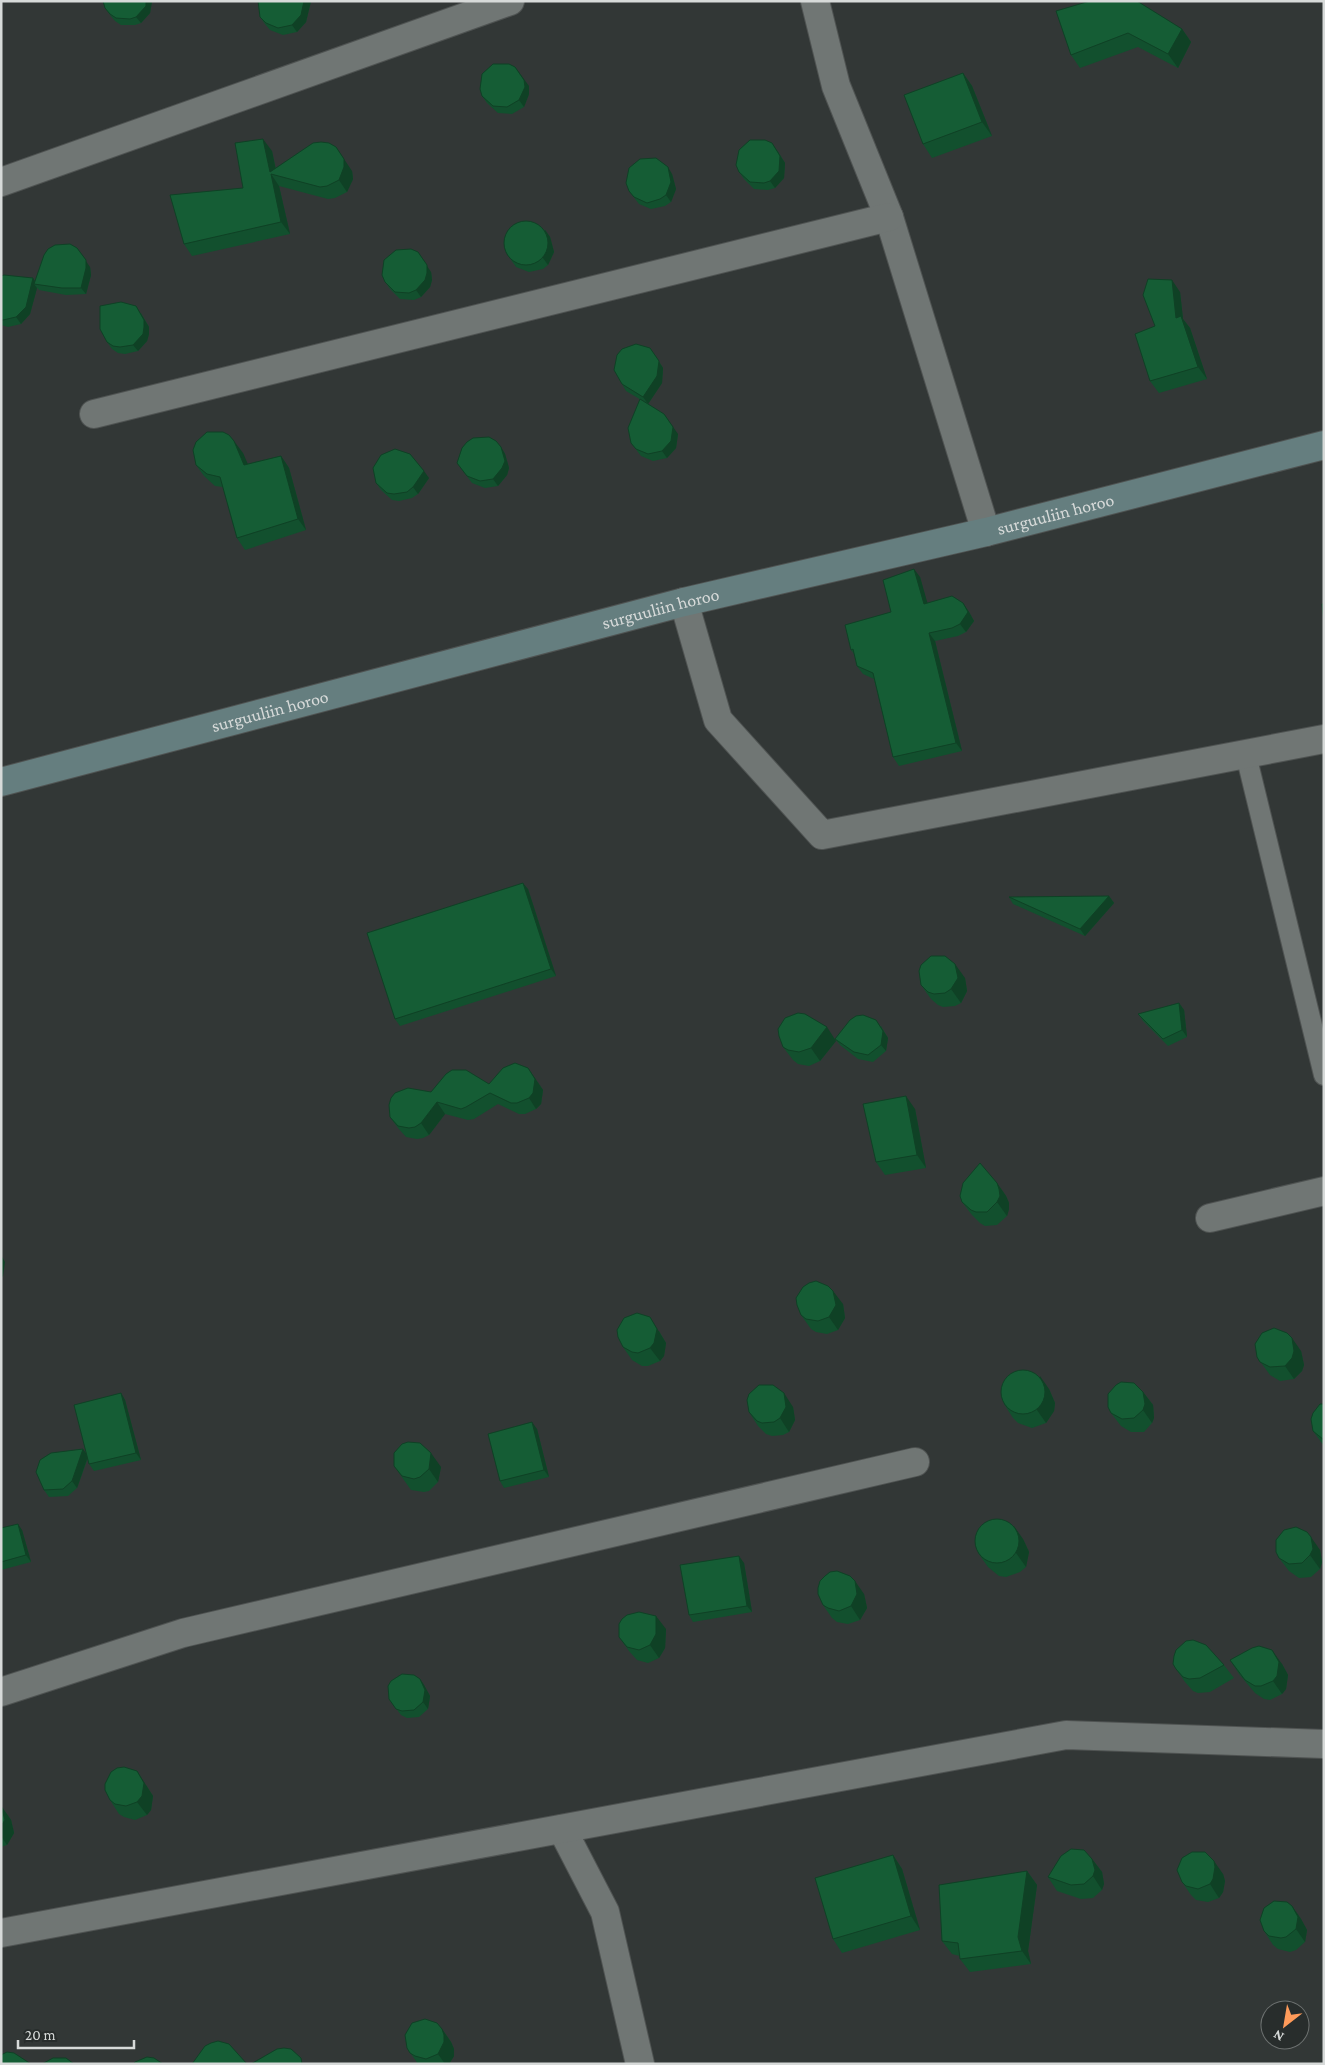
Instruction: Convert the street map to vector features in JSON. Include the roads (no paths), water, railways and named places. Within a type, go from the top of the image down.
[{"type":"street","points":[[1,182],[510,1]]},
{"type":"street","points":[[815,1],[836,86],[889,217],[986,532]]},
{"type":"street","points":[[94,414],[889,217]]},
{"type":"street","name":"surguuliin horoo","points":[[1,782],[684,602],[986,532],[1324,444]]},
{"type":"street","points":[[684,602],[718,720],[822,835],[1324,739]]},
{"type":"street","points":[[1210,1218],[1324,1191]]},
{"type":"street","points":[[1,1692],[183,1633],[915,1462]]},
{"type":"street","points":[[1,1933],[1066,1735],[1324,1744]]},
{"type":"street","points":[[562,1829],[605,1912],[640,2064]]},
{"type":"lane","points":[[1246,755],[1324,1075]]}]
